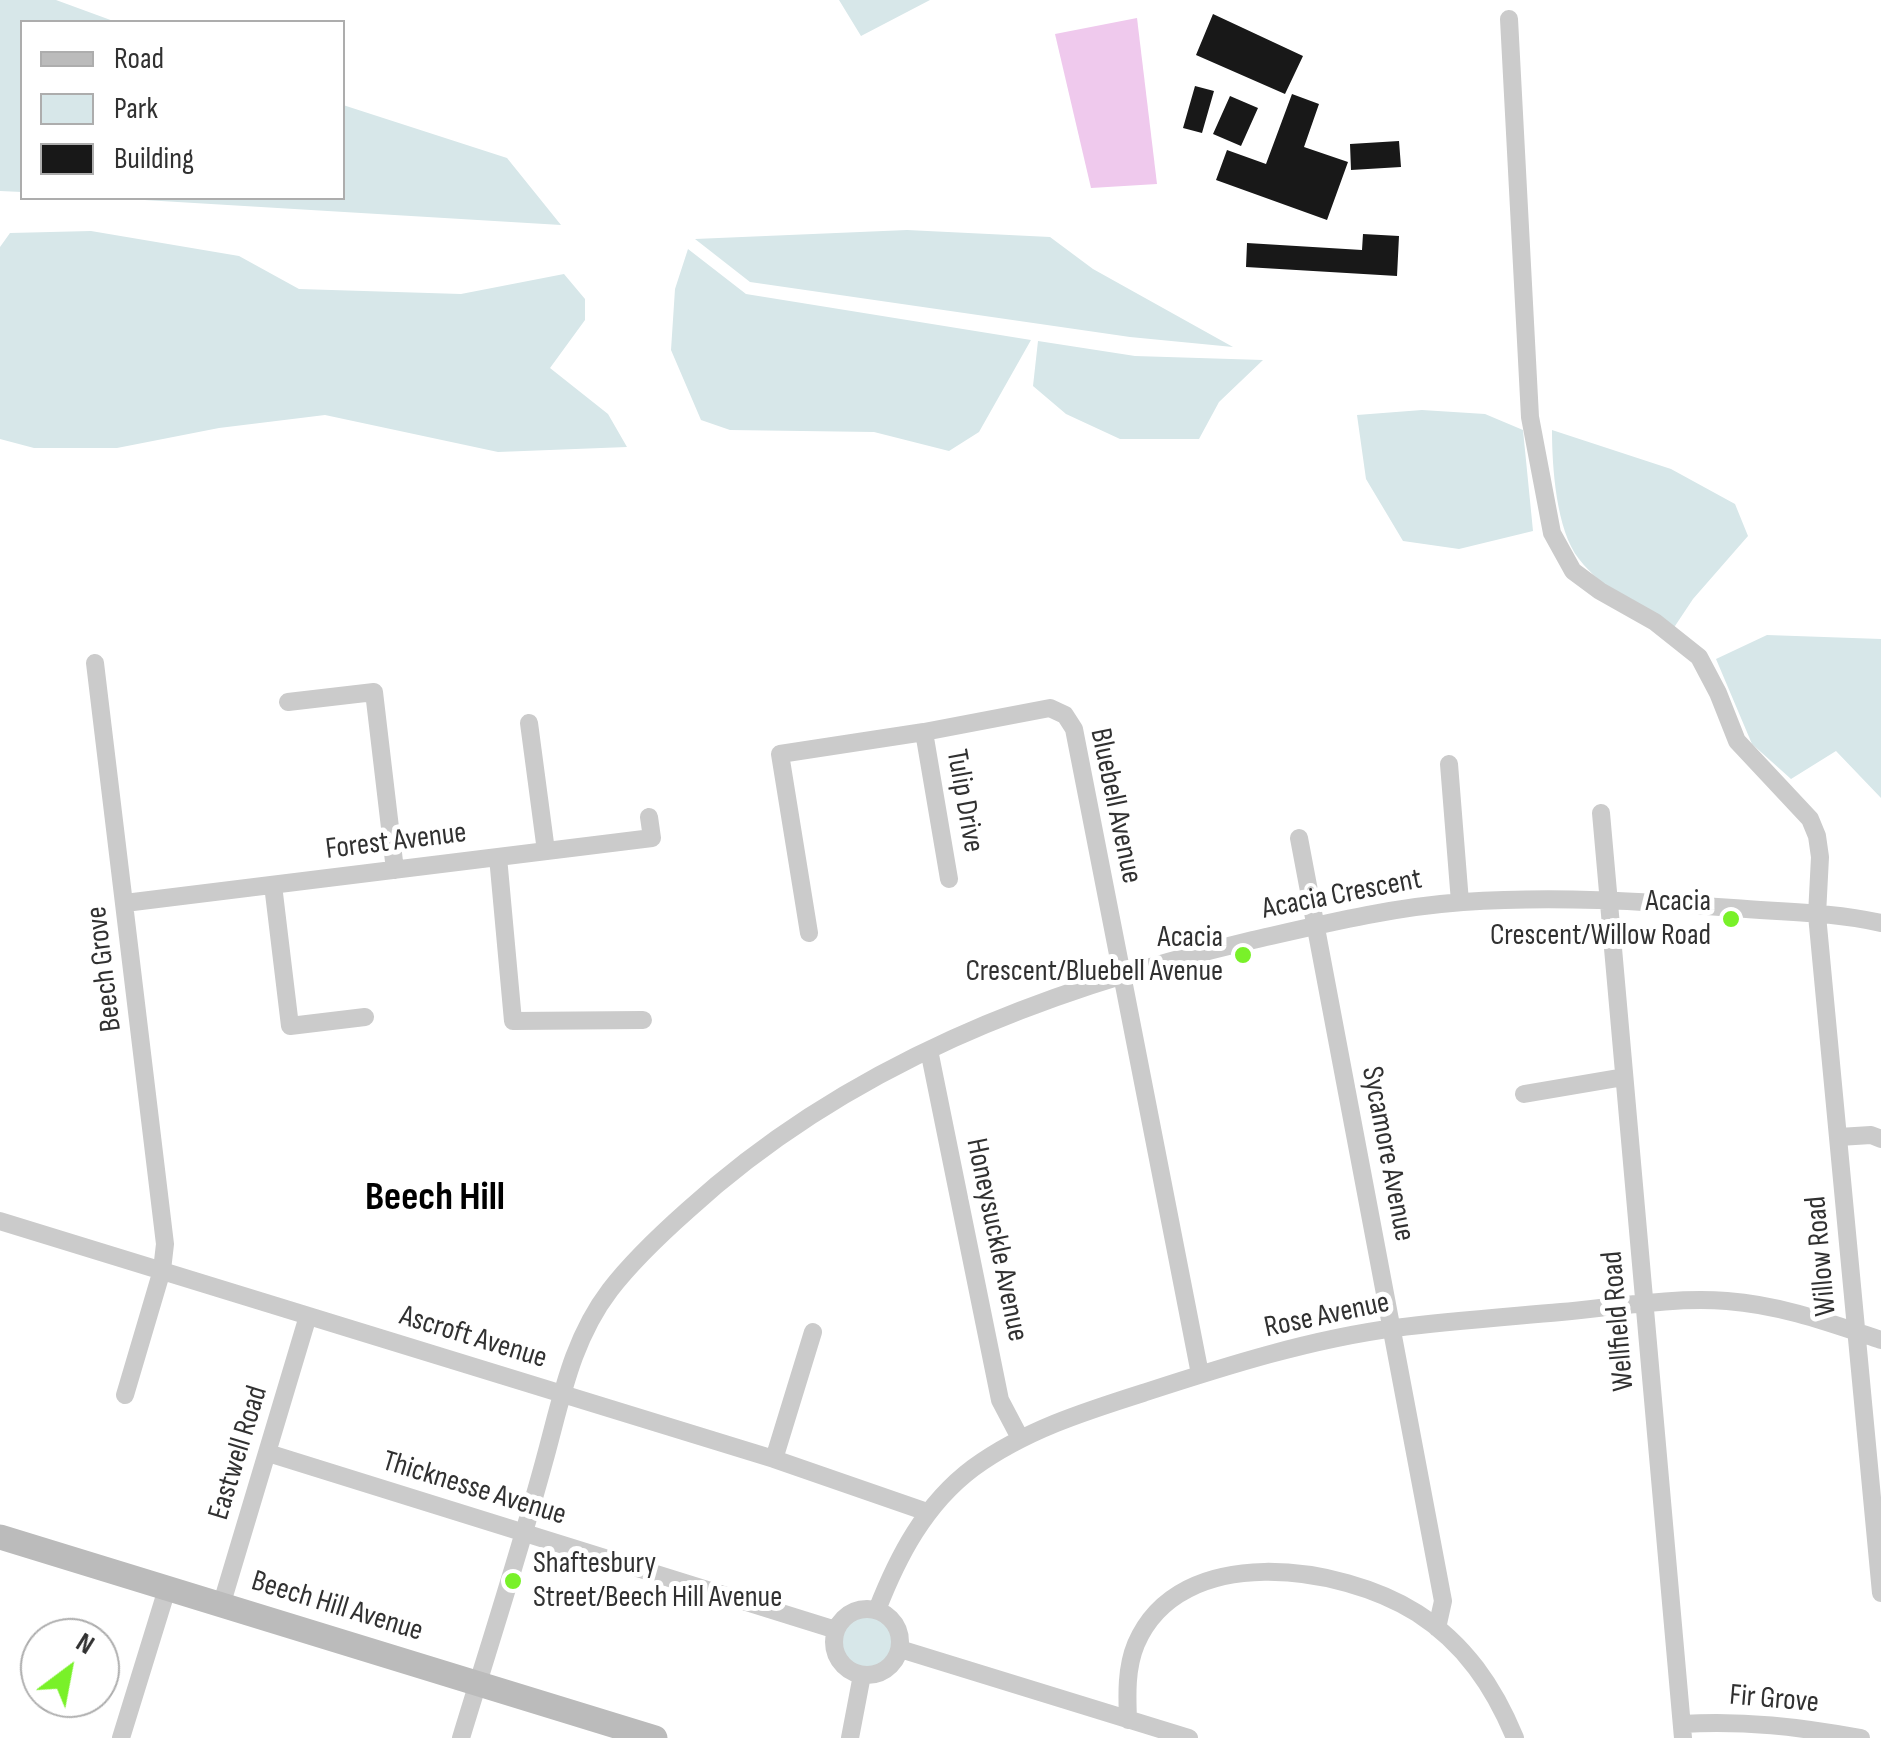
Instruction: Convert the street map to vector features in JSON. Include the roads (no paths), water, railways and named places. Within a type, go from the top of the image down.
[{"type":"street","name":"Willow Road","points":[[1508,19],[1530,417],[1552,533],[1574,571],[1600,591],[1655,622],[1699,657],[1737,742],[1810,819],[1817,836],[1818,915],[1881,1592]]},
{"type":"street","name":"Beech Grove","points":[[94,663],[165,1244],[162,1270],[125,1395]]},
{"type":"street","points":[[288,702],[374,692],[395,870]]},
{"type":"street","name":"Bluebell Avenue","points":[[809,933],[780,754],[1050,708],[1065,715],[1074,729],[1200,1374]]},
{"type":"street","points":[[529,722],[546,851]]},
{"type":"street","name":"Tulip Drive","points":[[924,732],[949,879]]},
{"type":"street","points":[[1449,764],[1460,902]]},
{"type":"street","name":"Wellfield Road","points":[[1601,813],[1682,1731]]},
{"type":"street","name":"Forest Avenue","points":[[125,903],[652,838],[649,817]]},
{"type":"street","name":"Sycamore Avenue","points":[[1299,838],[1443,1601],[1437,1628]]},
{"type":"street","points":[[498,857],[513,1021],[643,1020]]},
{"type":"street","points":[[273,884],[290,1026],[365,1018]]},
{"type":"street","name":"Acacia Crescent","points":[[461,1738],[574,1352],[610,1291],[677,1220],[740,1165],[820,1109],[929,1050],[1064,992],[1386,910],[1460,902],[1608,898],[1881,923]]},
{"type":"street","name":"Honeysuckle Avenue","points":[[929,1050],[1000,1400],[1020,1438]]},
{"type":"street","points":[[1524,1094],[1624,1077]]},
{"type":"street","points":[[1839,1137],[1871,1135],[1881,1139]]},
{"type":"street","name":"Ascroft Avenue","points":[[0,1220],[774,1459],[928,1512]]},
{"type":"street","name":"Rose Avenue","points":[[877,1610],[906,1545],[928,1512],[971,1470],[1020,1438],[1098,1407],[1200,1374],[1392,1328],[1724,1300],[1779,1307],[1881,1340]]},
{"type":"street","name":"Eastwell Road","points":[[220,1606],[308,1316]]},
{"type":"street","points":[[774,1459],[813,1332]]},
{"type":"street","name":"Thicknesse Avenue","points":[[268,1453],[836,1630]]},
{"type":"street","name":"Beech Hill Avenue","points":[[0,1538],[656,1738]]},
{"type":"street","points":[[1128,1720],[1129,1666],[1141,1633],[1170,1603],[1209,1581],[1272,1572],[1334,1578],[1395,1601],[1437,1628],[1488,1682],[1515,1738]]},
{"type":"street","points":[[121,1738],[167,1589]]},
{"type":"street","points":[[856,1610],[877,1610],[894,1622],[900,1649],[887,1669],[862,1676],[840,1661],[834,1642],[836,1630],[856,1610]]},
{"type":"street","points":[[900,1649],[1189,1738]]},
{"type":"street","points":[[850,1738],[862,1676]]},
{"type":"street","name":"Fir Grove","points":[[1682,1731],[1732,1721],[1861,1738]]},
{"type":"place","name":"Acacia Crescent/Willow Road","points":[[1731,919]]},
{"type":"place","name":"Acacia Crescent/Bluebell Avenue","points":[[1243,955]]},
{"type":"place","name":"Shaftesbury Street/Beech Hill Avenue","points":[[513,1581]]},
{"type":"district","name":"Beech Hill","points":[[435,1199]]}]
